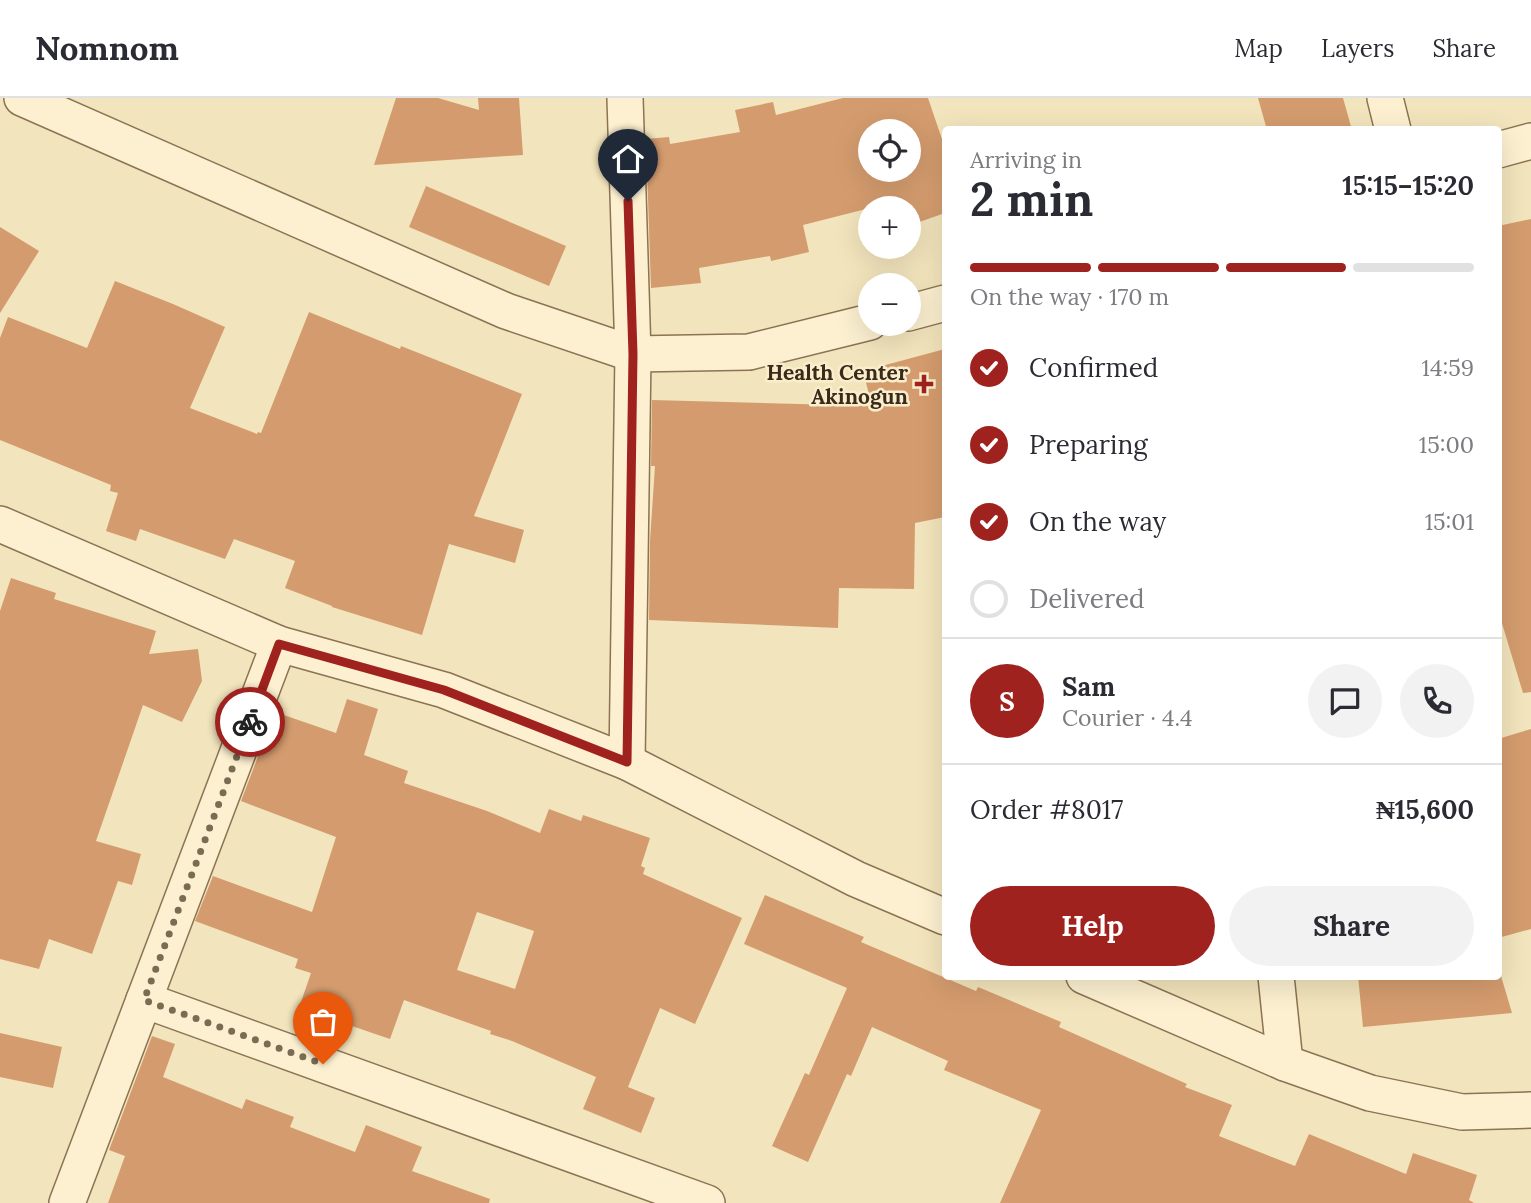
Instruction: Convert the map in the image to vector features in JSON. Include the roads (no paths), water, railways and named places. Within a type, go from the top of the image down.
[{"type":"street","points":[[22,98],[506,311],[633,354],[750,352],[858,325]]},
{"type":"street","points":[[625,98],[633,354],[627,762]]},
{"type":"street","points":[[1385,98],[1392,126]]},
{"type":"street","points":[[1502,149],[1531,141]]},
{"type":"street","points":[[921,309],[942,304]]},
{"type":"street","points":[[0,524],[279,644],[444,690],[627,762],[856,879],[942,916]]},
{"type":"street","points":[[67,1203],[279,644]]},
{"type":"street","points":[[1093,980],[1286,1063],[1370,1093],[1462,1112],[1531,1110]]},
{"type":"street","points":[[1276,980],[1286,1063]]},
{"type":"street","points":[[144,1000],[707,1203]]},
{"type":"place","name":"Health Center Akinogun","points":[[924,384]]}]
